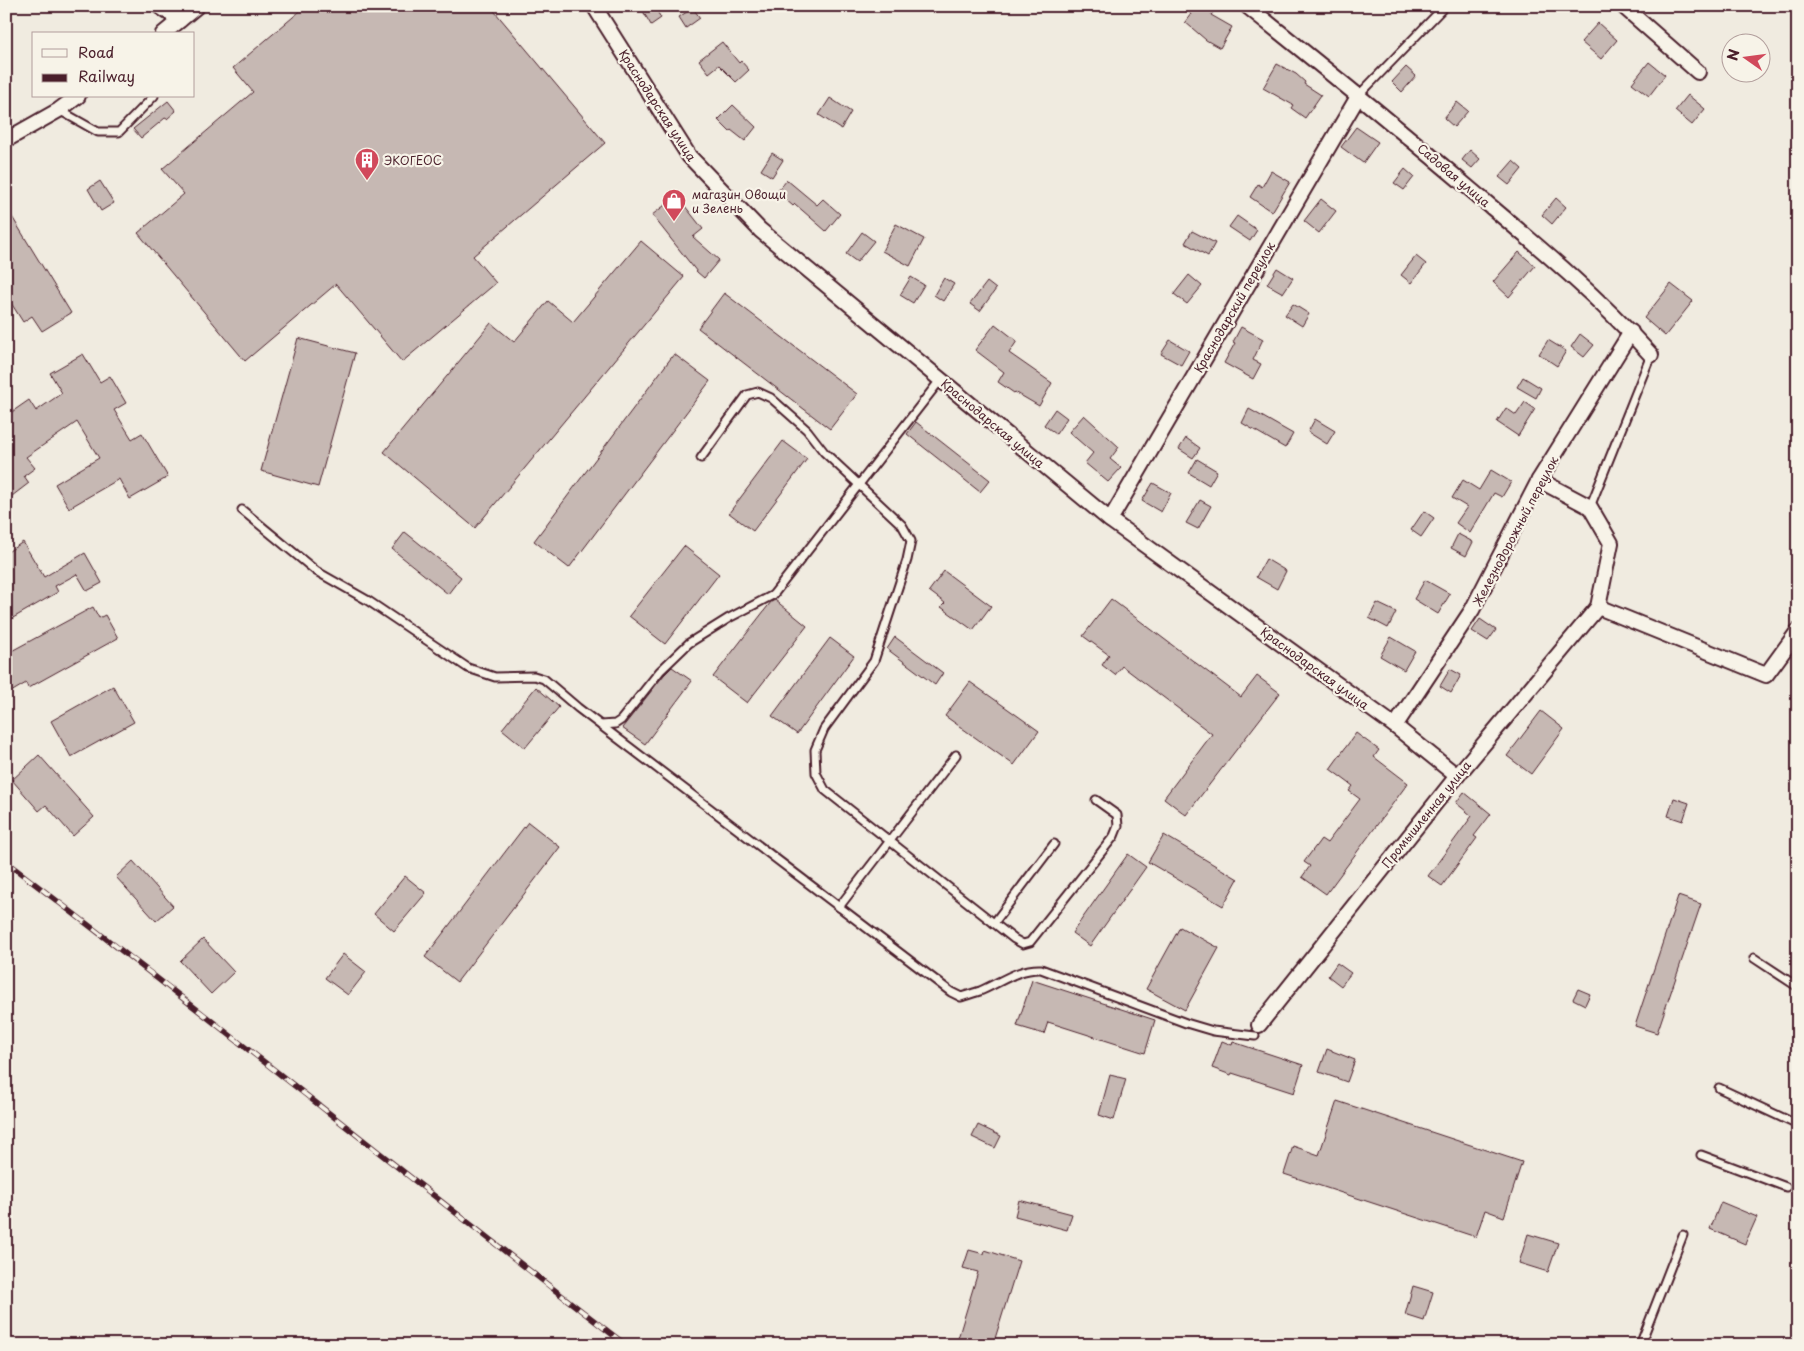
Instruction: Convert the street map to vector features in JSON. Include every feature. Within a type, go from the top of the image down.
[{"type":"street","points":[[159,6],[180,20]]},
{"type":"street","points":[[165,32],[197,6]]},
{"type":"street","name":"Краснодарская улица","points":[[594,6],[689,156],[760,230],[1110,520],[1395,726],[1457,776]]},
{"type":"street","name":"Садовая улица","points":[[1247,6],[1358,95],[1564,268],[1651,355]]},
{"type":"street","points":[[1624,6],[1698,72]]},
{"type":"street","name":"Краснодарский переулок","points":[[1110,520],[1358,95]]},
{"type":"street","points":[[6,140],[75,98]]},
{"type":"street","name":"Железнодорожный переулок","points":[[1395,726],[1472,610],[1539,480],[1630,332]]},
{"type":"street","points":[[1539,480],[1590,507],[1611,542],[1598,607],[1766,675],[1798,631]]},
{"type":"street","name":"Промышленная улица","points":[[1257,1030],[1457,776],[1598,607]]},
{"type":"lane","points":[[1358,95],[1445,6]]},
{"type":"lane","points":[[58,110],[98,132],[119,132],[152,98]]},
{"type":"lane","points":[[1590,507],[1651,355]]},
{"type":"lane","points":[[601,725],[615,724],[621,720],[660,671],[689,643],[729,618],[773,595],[940,379]]},
{"type":"lane","points":[[701,458],[747,395],[758,392],[771,398],[807,430],[824,452],[902,525],[911,541],[907,560],[874,661],[824,729],[815,750],[816,773],[825,790],[1023,944],[1030,942],[1114,836],[1118,826],[1117,815],[1096,800]]},
{"type":"lane","points":[[242,510],[316,571],[366,600],[468,668],[495,677],[534,676],[544,679],[601,725],[951,992],[961,997],[980,991],[1021,972],[1040,969],[1186,1023],[1213,1031],[1257,1030]]},
{"type":"lane","points":[[839,907],[956,755]]},
{"type":"lane","points":[[994,923],[1054,844]]},
{"type":"lane","points":[[1754,958],[1798,987]]},
{"type":"lane","points":[[1719,1088],[1798,1125]]},
{"type":"lane","points":[[1701,1154],[1786,1187]]},
{"type":"lane","points":[[1640,1345],[1683,1235]]},
{"type":"building","name":"ЭКОГЕОС","points":[[306,6],[490,6],[605,143],[473,256],[496,283],[402,362],[336,284],[245,361],[138,233],[184,194],[162,169],[253,92],[233,68]]},
{"type":"building","points":[[640,6],[654,6],[661,18],[651,25]]},
{"type":"building","points":[[1181,6],[1218,6],[1211,15],[1232,27],[1220,48],[1206,40],[1185,22],[1191,14]]},
{"type":"building","points":[[693,8],[700,18],[686,28],[679,17]]},
{"type":"building","points":[[1598,23],[1617,40],[1601,59],[1581,42]]},
{"type":"building","points":[[722,42],[739,63],[741,61],[749,70],[736,82],[719,65],[709,73],[699,60]]},
{"type":"building","points":[[1649,62],[1665,75],[1649,96],[1632,83]]},
{"type":"building","points":[[1277,64],[1296,74],[1305,82],[1304,84],[1321,95],[1305,118],[1291,108],[1293,105],[1263,88]]},
{"type":"building","points":[[1406,67],[1416,76],[1402,92],[1392,82]]},
{"type":"building","points":[[1688,95],[1705,109],[1692,125],[1675,111]]},
{"type":"building","points":[[830,98],[851,112],[841,129],[819,115]]},
{"type":"building","points":[[168,101],[176,111],[141,138],[133,129]]},
{"type":"building","points":[[1457,102],[1468,111],[1454,127],[1444,118]]},
{"type":"building","points":[[733,105],[756,127],[745,141],[731,130],[730,132],[718,120]]},
{"type":"building","points":[[1356,127],[1378,142],[1363,163],[1341,147]]},
{"type":"building","points":[[1470,150],[1480,159],[1472,168],[1462,160]]},
{"type":"building","points":[[772,153],[783,160],[772,177],[761,170]]},
{"type":"building","points":[[1513,161],[1522,169],[1509,185],[1499,177]]},
{"type":"building","points":[[1405,169],[1414,177],[1404,190],[1394,183]]},
{"type":"building","points":[[1271,171],[1290,182],[1272,212],[1250,197],[1258,184],[1262,187]]},
{"type":"building","points":[[787,180],[817,205],[823,199],[840,214],[826,231],[795,204],[793,206],[777,192]]},
{"type":"building","points":[[100,181],[114,203],[101,211],[88,189]]},
{"type":"building","points":[[677,196],[703,229],[693,237],[719,260],[704,278],[697,272],[652,215]]},
{"type":"building","points":[[1556,198],[1566,207],[1552,224],[1542,215]]},
{"type":"building","points":[[1321,199],[1336,211],[1319,233],[1304,221]]},
{"type":"building","points":[[6,207],[71,313],[42,331],[32,316],[23,322],[6,295]]},
{"type":"building","points":[[1237,216],[1257,230],[1250,241],[1229,227]]},
{"type":"building","points":[[896,224],[924,239],[910,266],[882,251]]},
{"type":"building","points":[[1192,231],[1215,243],[1208,256],[1185,243]]},
{"type":"building","points":[[862,232],[874,241],[857,262],[846,254]]},
{"type":"building","points":[[641,241],[684,277],[475,528],[384,452],[491,323],[514,342],[548,301],[573,322]]},
{"type":"building","points":[[1519,252],[1535,266],[1509,297],[1493,282]]},
{"type":"building","points":[[1416,256],[1426,264],[1411,283],[1401,275]]},
{"type":"building","points":[[1277,268],[1293,278],[1283,293],[1267,284]]},
{"type":"building","points":[[1189,275],[1202,286],[1187,304],[1174,294]]},
{"type":"building","points":[[911,277],[924,285],[913,303],[900,295]]},
{"type":"building","points":[[944,278],[954,284],[943,301],[934,295]]},
{"type":"building","points":[[987,282],[996,289],[980,311],[970,304]]},
{"type":"building","points":[[1671,284],[1693,301],[1665,336],[1644,318]]},
{"type":"building","points":[[724,293],[857,394],[830,429],[698,328]]},
{"type":"building","points":[[1293,304],[1309,314],[1302,326],[1285,315]]},
{"type":"building","points":[[995,324],[1017,341],[1009,353],[1052,383],[1039,406],[998,382],[1004,372],[975,350]]},
{"type":"building","points":[[1241,327],[1263,339],[1253,360],[1261,364],[1253,379],[1224,363]]},
{"type":"building","points":[[1580,334],[1594,345],[1584,357],[1571,347]]},
{"type":"building","points":[[298,338],[355,353],[318,487],[261,471]]},
{"type":"building","points":[[1170,340],[1189,351],[1181,365],[1161,354]]},
{"type":"building","points":[[1548,340],[1566,351],[1557,366],[1539,354]]},
{"type":"building","points":[[83,354],[100,382],[110,376],[126,403],[114,410],[132,439],[142,433],[168,477],[130,499],[119,479],[69,508],[55,484],[99,458],[77,422],[26,457],[35,468],[24,476],[29,483],[12,496],[6,487],[6,416],[29,400],[36,411],[62,393],[50,373]]},
{"type":"building","points":[[674,354],[710,381],[569,568],[534,541]]},
{"type":"building","points":[[1523,377],[1541,388],[1536,398],[1517,387]]},
{"type":"building","points":[[1525,402],[1535,409],[1518,436],[1497,422],[1506,408],[1516,415]]},
{"type":"building","points":[[1055,409],[1067,418],[1056,434],[1044,425]]},
{"type":"building","points":[[1249,409],[1293,434],[1285,448],[1242,423]]},
{"type":"building","points":[[1084,415],[1119,447],[1110,459],[1121,468],[1108,482],[1085,463],[1093,453],[1069,432]]},
{"type":"building","points":[[1315,419],[1335,431],[1327,444],[1308,432]]},
{"type":"building","points":[[916,422],[990,480],[980,492],[907,434]]},
{"type":"building","points":[[1186,438],[1200,448],[1193,458],[1179,449]]},
{"type":"building","points":[[783,441],[807,459],[753,531],[729,513]]},
{"type":"building","points":[[1197,459],[1217,471],[1209,485],[1189,473]]},
{"type":"building","points":[[1491,470],[1511,482],[1502,497],[1494,493],[1470,533],[1456,523],[1467,507],[1452,498],[1463,480],[1479,490]]},
{"type":"building","points":[[1153,483],[1171,493],[1161,512],[1142,501]]},
{"type":"building","points":[[1200,500],[1211,506],[1198,529],[1186,523]]},
{"type":"building","points":[[1424,511],[1434,518],[1421,537],[1411,530]]},
{"type":"building","points":[[405,532],[461,577],[448,594],[392,549]]},
{"type":"building","points":[[1458,534],[1473,542],[1466,556],[1451,548]]},
{"type":"building","points":[[23,542],[44,577],[85,553],[102,583],[87,591],[77,574],[55,586],[58,592],[6,622],[6,553]]},
{"type":"building","points":[[684,546],[719,574],[665,644],[629,616]]},
{"type":"building","points":[[1266,559],[1286,571],[1277,589],[1256,577]]},
{"type":"building","points":[[944,571],[991,606],[973,630],[941,607],[945,603],[929,591]]},
{"type":"building","points":[[1425,580],[1450,594],[1438,614],[1414,599]]},
{"type":"building","points":[[1111,599],[1241,697],[1257,676],[1280,693],[1186,815],[1164,798],[1212,734],[1122,666],[1115,675],[1102,665],[1109,655],[1083,636]]},
{"type":"building","points":[[775,600],[807,626],[747,703],[713,677],[771,602]]},
{"type":"building","points":[[1377,603],[1396,612],[1388,628],[1369,618]]},
{"type":"building","points":[[93,607],[99,618],[105,615],[118,638],[28,688],[26,683],[6,695],[6,654]]},
{"type":"building","points":[[1480,619],[1496,630],[1488,641],[1472,631]]},
{"type":"building","points":[[895,637],[943,673],[935,685],[887,649]]},
{"type":"building","points":[[1391,637],[1415,651],[1404,670],[1380,656]]},
{"type":"building","points":[[830,638],[854,656],[797,734],[772,716]]},
{"type":"building","points":[[672,667],[692,681],[645,744],[622,728]]},
{"type":"building","points":[[1450,669],[1461,675],[1451,693],[1440,686]]},
{"type":"building","points":[[970,682],[1039,731],[1014,765],[945,716]]},
{"type":"building","points":[[113,686],[134,722],[71,757],[51,721]]},
{"type":"building","points":[[536,687],[559,707],[525,748],[502,729]]},
{"type":"building","points":[[1541,711],[1564,729],[1531,774],[1507,756]]},
{"type":"building","points":[[1356,733],[1379,750],[1374,757],[1408,783],[1326,894],[1302,877],[1310,866],[1304,862],[1321,839],[1327,843],[1360,799],[1349,791],[1353,786],[1330,769]]},
{"type":"building","points":[[39,755],[94,817],[73,836],[46,805],[39,811],[12,780]]},
{"type":"building","points":[[1464,792],[1491,814],[1474,836],[1477,838],[1442,886],[1428,876],[1472,816],[1456,803]]},
{"type":"building","points":[[1674,798],[1689,803],[1683,821],[1668,816]]},
{"type":"building","points":[[528,822],[560,847],[457,982],[425,957]]},
{"type":"building","points":[[1164,835],[1238,879],[1223,906],[1148,862]]},
{"type":"building","points":[[1128,854],[1146,867],[1090,946],[1072,933]]},
{"type":"building","points":[[133,861],[173,906],[156,921],[116,877]]},
{"type":"building","points":[[405,876],[426,893],[394,931],[374,914]]},
{"type":"building","points":[[1678,896],[1701,904],[1657,1033],[1635,1026]]},
{"type":"building","points":[[1180,927],[1219,948],[1185,1010],[1146,989]]},
{"type":"building","points":[[203,939],[234,972],[211,994],[180,961]]},
{"type":"building","points":[[343,954],[366,972],[348,995],[325,978]]},
{"type":"building","points":[[1337,963],[1351,973],[1341,986],[1328,976]]},
{"type":"building","points":[[1032,980],[1155,1020],[1145,1053],[1048,1022],[1044,1034],[1017,1026]]},
{"type":"building","points":[[1578,989],[1590,994],[1585,1005],[1573,999]]},
{"type":"building","points":[[1222,1041],[1232,1045],[1233,1042],[1303,1065],[1294,1093],[1212,1068]]},
{"type":"building","points":[[1327,1049],[1355,1060],[1347,1082],[1319,1072]]},
{"type":"building","points":[[1110,1075],[1126,1079],[1114,1120],[1099,1115]]},
{"type":"building","points":[[1337,1101],[1522,1162],[1504,1217],[1485,1210],[1476,1237],[1284,1174],[1293,1146],[1319,1155]]},
{"type":"building","points":[[978,1125],[1001,1136],[995,1148],[972,1137]]},
{"type":"building","points":[[1019,1200],[1072,1214],[1067,1230],[1015,1216]]},
{"type":"building","points":[[1721,1202],[1757,1217],[1745,1244],[1710,1229]]},
{"type":"building","points":[[1528,1234],[1558,1243],[1548,1272],[1519,1263]]},
{"type":"building","points":[[969,1250],[984,1254],[985,1250],[1019,1261],[993,1345],[956,1345],[978,1272],[963,1268]]},
{"type":"building","points":[[1413,1286],[1433,1292],[1424,1321],[1405,1315]]},
{"type":"railway","points":[[6,862],[626,1345]]},
{"type":"place","name":"ЭКОГЕОС","points":[[367,181]]},
{"type":"place","name":"магазин Овощи и Зелень","points":[[674,222]]}]
